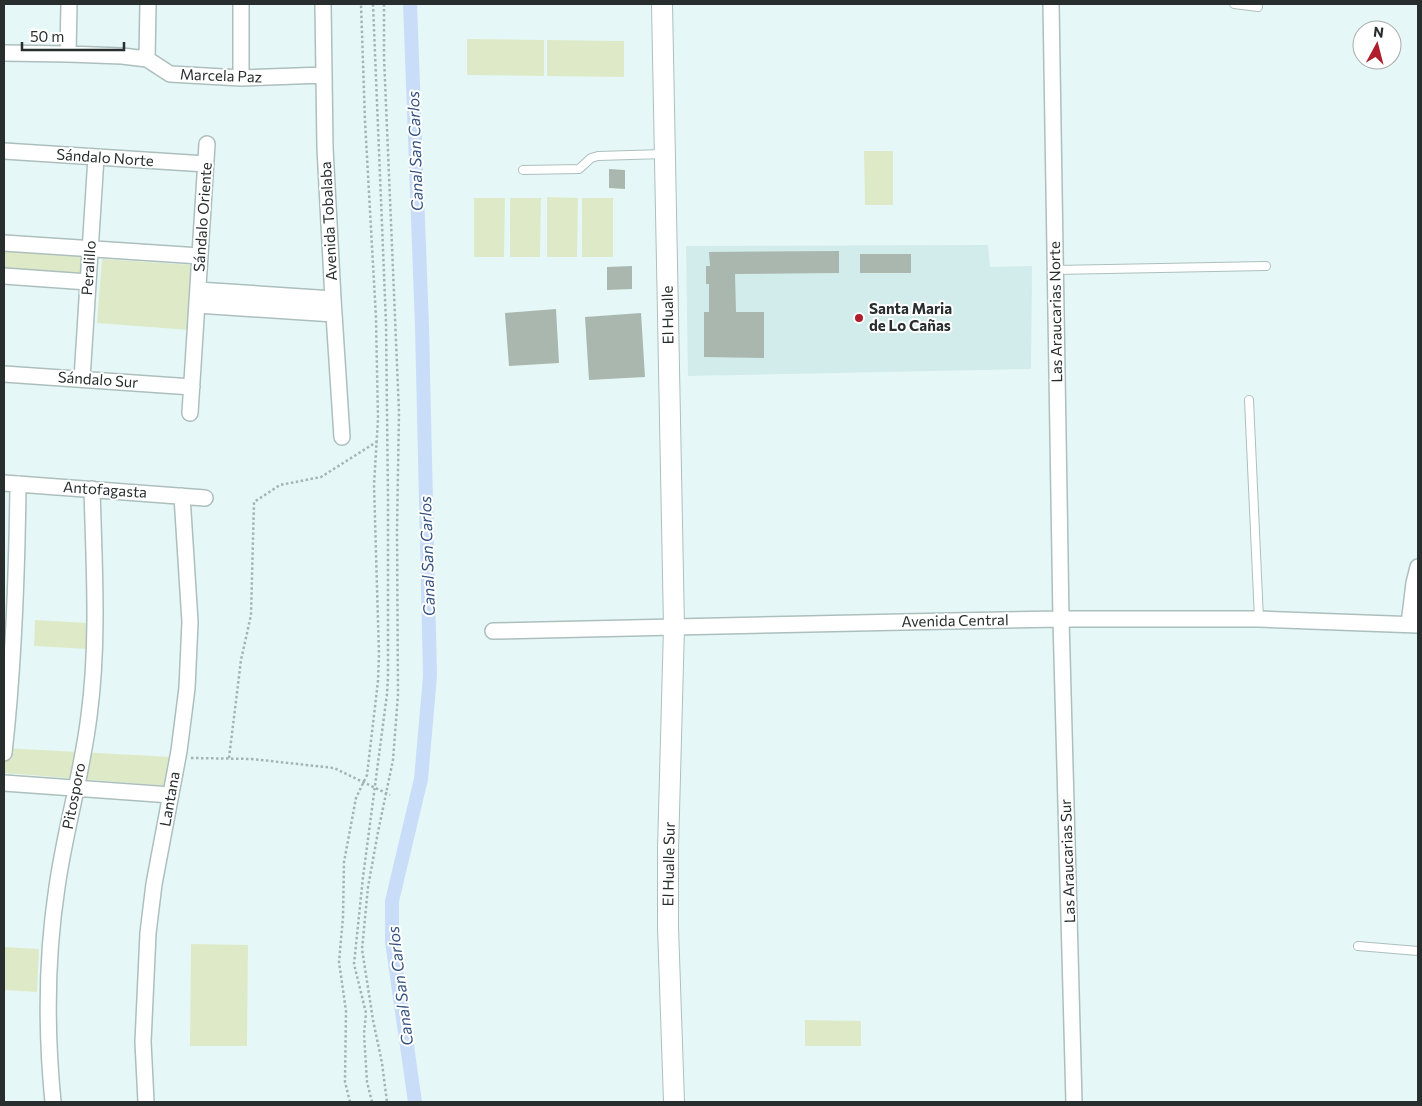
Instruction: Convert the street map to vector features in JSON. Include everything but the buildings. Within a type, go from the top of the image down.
[{"type":"street","points":[[68,54],[69,4]]},
{"type":"street","points":[[147,59],[148,4]]},
{"type":"street","points":[[241,4],[241,78]]},
{"type":"street","name":"Avenida Tobalaba","points":[[323,4],[325,148],[342,437]]},
{"type":"street","name":"El Hualle","points":[[662,4],[674,627]]},
{"type":"street","name":"Las Araucarias Norte","points":[[1051,4],[1061,619]]},
{"type":"street","name":"Marcela Paz","points":[[4,53],[122,56],[147,59],[170,74],[241,78],[324,75]]},
{"type":"street","name":"Sándalo Oriente","points":[[190,413],[208,144]]},
{"type":"street","name":"Sándalo Norte","points":[[4,151],[206,164]]},
{"type":"street","name":"Peralillo","points":[[82,379],[96,157]]},
{"type":"street","points":[[4,243],[200,256]]},
{"type":"street","points":[[4,276],[88,282]]},
{"type":"street","name":"Sándalo Oriente","points":[[198,290],[333,298]]},
{"type":"street","points":[[197,305],[334,314]]},
{"type":"street","name":"Sándalo Sur","points":[[4,374],[192,387]]},
{"type":"street","points":[[4,753],[15,617],[11,484]]},
{"type":"street","name":"Antofagasta","points":[[11,484],[205,498]]},
{"type":"street","name":"Pitosporo","points":[[53,1102],[48,1034],[50,942],[58,877],[77,788],[89,717],[94,662],[95,604],[92,490]]},
{"type":"street","name":"Lantana","points":[[146,1102],[143,1042],[148,933],[154,884],[178,757],[187,688],[190,622],[182,496]]},
{"type":"street","points":[[1414,625],[1414,583],[1418,567]]},
{"type":"street","name":"Avenida Central","points":[[493,631],[1061,619],[1259,619],[1414,625]]},
{"type":"street","name":"Las Araucarias Sur","points":[[1061,619],[1074,1102]]},
{"type":"street","name":"El Hualle Sur","points":[[674,627],[668,850],[668,927],[674,1102]]},
{"type":"street","points":[[4,784],[171,795]]},
{"type":"lane","points":[[1234,4],[1258,7]]},
{"type":"lane","points":[[522,170],[579,168],[591,158],[598,156],[665,154]]},
{"type":"lane","points":[[1055,270],[1266,266]]},
{"type":"lane","points":[[1249,400],[1259,619]]},
{"type":"lane","points":[[1358,946],[1418,951]]},
{"type":"path","points":[[350,1102],[345,1082],[346,1010],[339,962],[343,917],[344,862],[350,838],[354,804],[367,775],[378,681],[379,655],[374,486],[378,441],[375,299],[365,121],[361,4]]},
{"type":"path","points":[[372,1102],[368,1082],[364,1034],[366,1014],[354,964],[363,877],[388,686],[386,323],[373,4]]},
{"type":"path","points":[[384,4],[384,57],[398,412],[396,530],[398,695],[394,760],[368,887],[362,949],[387,1102]]},
{"type":"path","points":[[229,758],[241,660],[251,615],[254,502],[280,485],[321,477],[378,441]]},
{"type":"path","points":[[178,757],[252,758],[334,768],[390,795]]},
{"type":"shaded area","name":"Santa Maria de Lo Cañas","points":[[988,245],[990,267],[1032,266],[1031,369],[688,376],[686,246]]},
{"type":"green space","points":[[467,39],[544,40],[544,76],[467,75]]},
{"type":"green space","points":[[547,40],[624,41],[624,77],[547,76]]},
{"type":"green space","points":[[864,151],[893,151],[893,205],[865,205]]},
{"type":"green space","points":[[547,197],[578,198],[577,257],[547,257]]},
{"type":"green space","points":[[474,198],[505,198],[504,257],[474,257]]},
{"type":"green space","points":[[510,198],[541,198],[540,257],[510,257]]},
{"type":"green space","points":[[582,198],[613,198],[613,257],[582,257]]},
{"type":"green space","points":[[4,247],[86,253],[85,279],[4,273]]},
{"type":"green space","points":[[102,259],[194,265],[189,330],[97,323]]},
{"type":"green space","points":[[35,620],[89,623],[88,649],[34,646]]},
{"type":"green space","points":[[4,748],[172,757],[169,786],[4,773]]},
{"type":"green space","points":[[191,944],[248,945],[247,1046],[190,1046]]},
{"type":"green space","points":[[4,947],[39,949],[37,992],[4,990]]},
{"type":"green space","points":[[805,1020],[861,1021],[861,1046],[805,1046]]},
{"type":"waterway","name":"Canal San Carlos","points":[[410,4],[422,327],[430,676],[421,779],[392,901],[392,942],[415,1102]]},
{"type":"place","name":"Santa Maria de Lo Cañas","points":[[859,318]]}]
